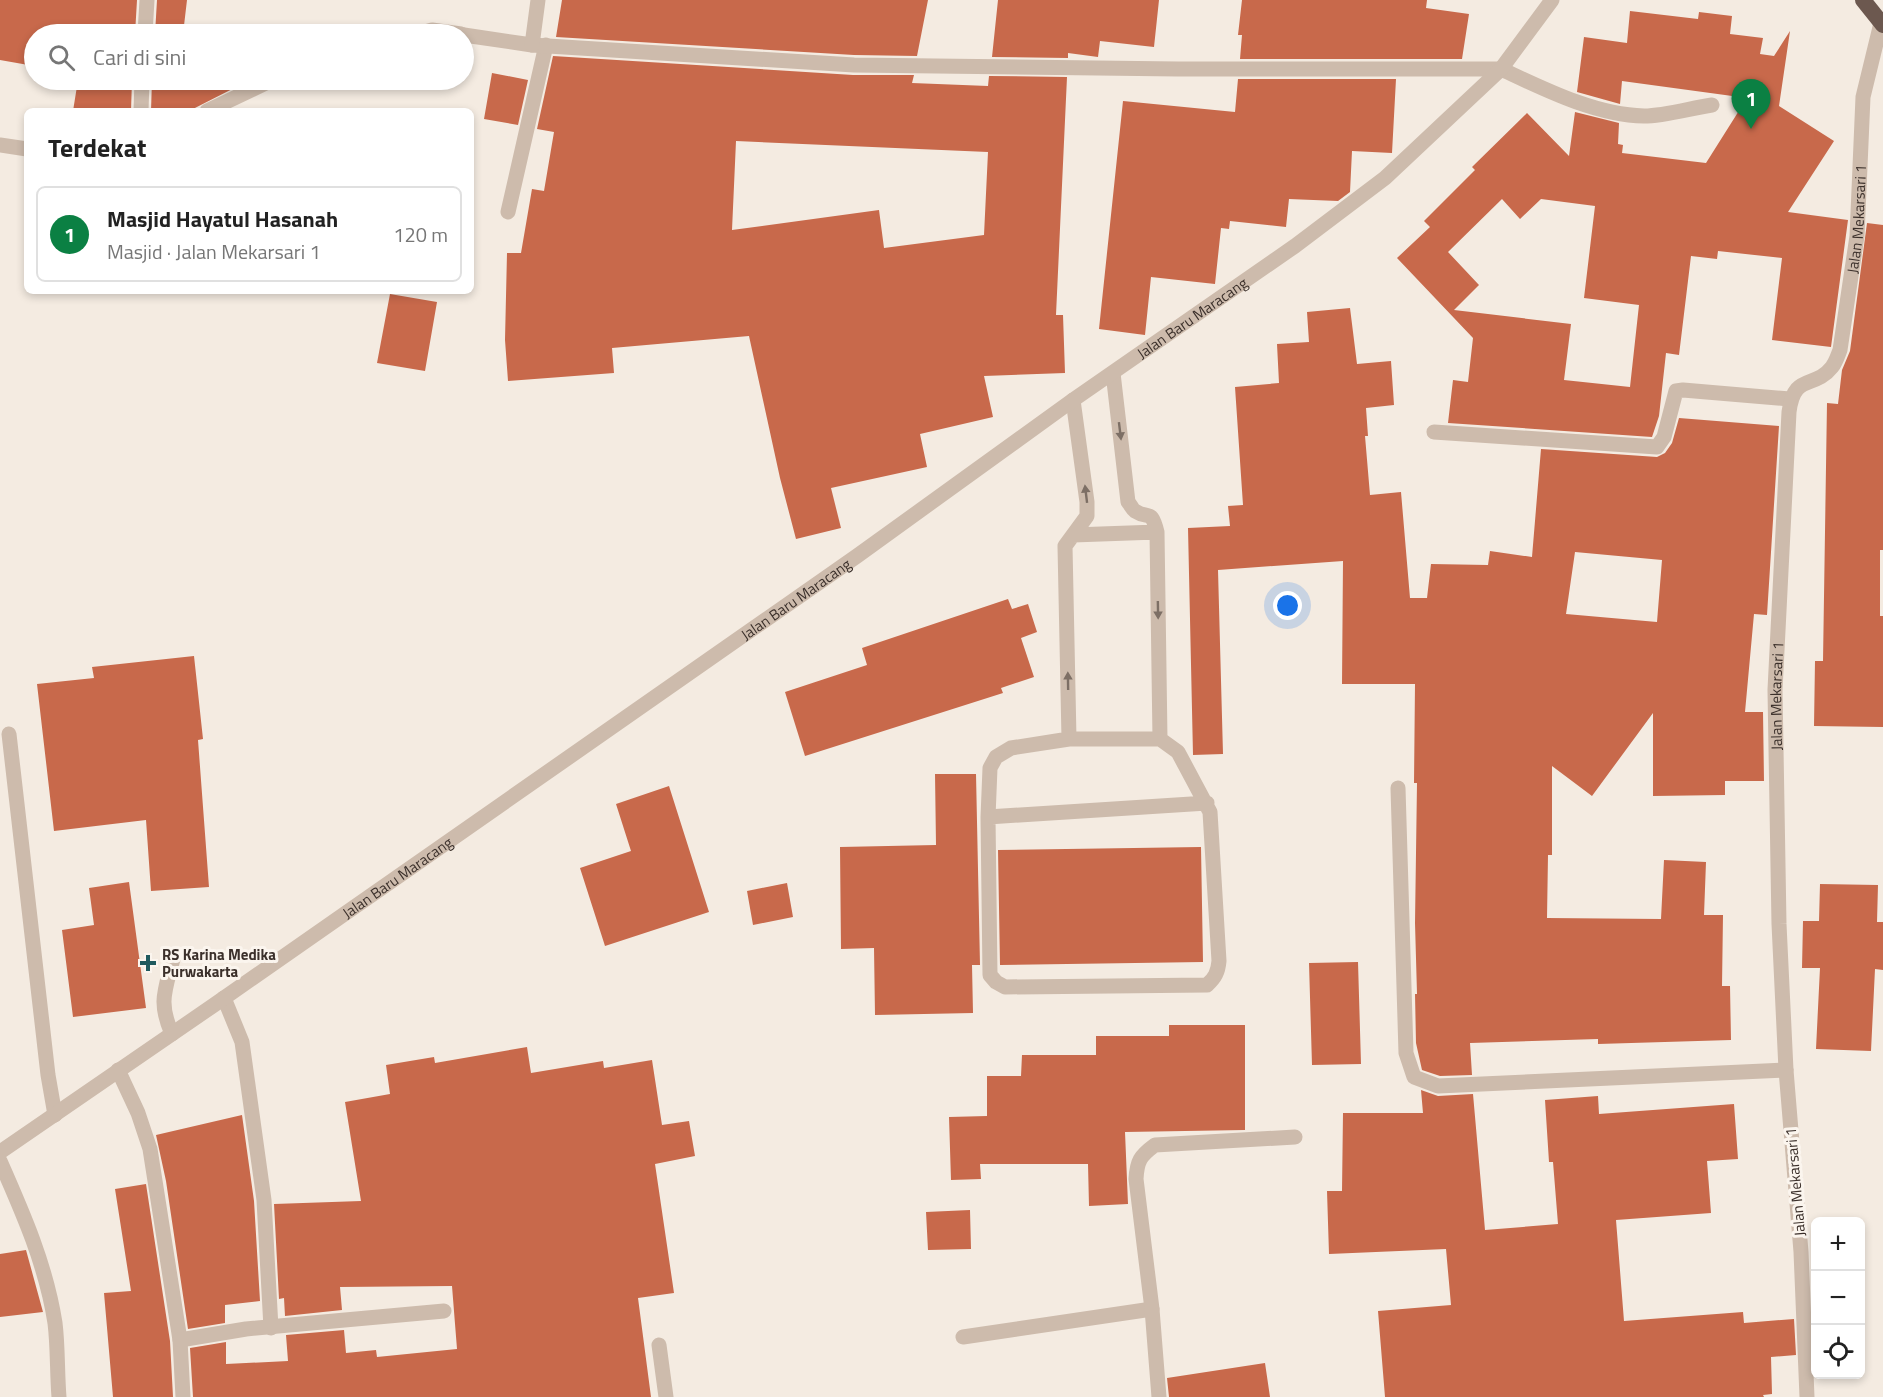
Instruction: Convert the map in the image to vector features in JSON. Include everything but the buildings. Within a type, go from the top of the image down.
[{"type":"highway","points":[[1863,0],[1882,24]]},
{"type":"street","points":[[146,24],[147,0]]},
{"type":"street","points":[[508,212],[539,45],[538,0]]},
{"type":"street","name":"Jalan Baru Maracang","points":[[0,1152],[847,563],[1073,400],[1295,246],[1385,178],[1501,69],[1552,0]]},
{"type":"street","name":"Jalan Mekarsari 1","points":[[1807,1397],[1801,1252],[1786,1070],[1779,924],[1775,690],[1791,399],[1796,387],[1826,373],[1834,366],[1840,350],[1857,236],[1863,97],[1882,24]]},
{"type":"street","points":[[474,37],[539,45],[854,65],[1178,69],[1501,69],[1559,97],[1613,112],[1645,116],[1712,105]]},
{"type":"street","points":[[141,108],[142,90]]},
{"type":"street","points":[[213,108],[251,90]]},
{"type":"street","points":[[0,145],[24,149]]},
{"type":"street","points":[[1113,372],[1128,502],[1135,511],[1147,514],[1154,519],[1157,531],[1160,739]]},
{"type":"street","points":[[1434,432],[1657,447],[1664,437],[1676,391],[1791,399]]},
{"type":"street","points":[[1069,740],[1065,546],[1087,516],[1073,400]]},
{"type":"street","points":[[1073,535],[1157,531]]},
{"type":"street","points":[[9,734],[48,1075],[55,1115]]},
{"type":"street","points":[[1160,739],[1178,752],[1207,803],[1215,859],[1219,961],[1218,970],[1207,985],[1005,987],[990,975],[988,817],[990,768],[996,756],[1011,748],[1069,740],[1160,739]]},
{"type":"street","points":[[1398,788],[1406,1053],[1414,1077],[1438,1086],[1786,1070]]},
{"type":"street","points":[[988,817],[1207,803]]},
{"type":"street","points":[[172,1034],[165,1018],[163,1002],[173,959]]},
{"type":"street","points":[[224,998],[242,1042],[264,1200],[272,1328]]},
{"type":"street","points":[[118,1070],[138,1113],[150,1149],[180,1340],[183,1397]]},
{"type":"street","points":[[1159,1397],[1152,1309],[1136,1179],[1137,1164],[1144,1152],[1155,1145],[1295,1137]]},
{"type":"street","points":[[0,1161],[42,1262],[55,1324],[59,1397]]},
{"type":"street","points":[[963,1337],[1152,1309]]},
{"type":"street","points":[[180,1340],[246,1329],[444,1311]]},
{"type":"street","points":[[659,1345],[666,1397]]},
{"type":"place","name":"Masjid Hayatul Hasanah","points":[[1751,129]]},
{"type":"place","name":"RS Karina Medika Purwakarta","points":[[148,963]]}]
